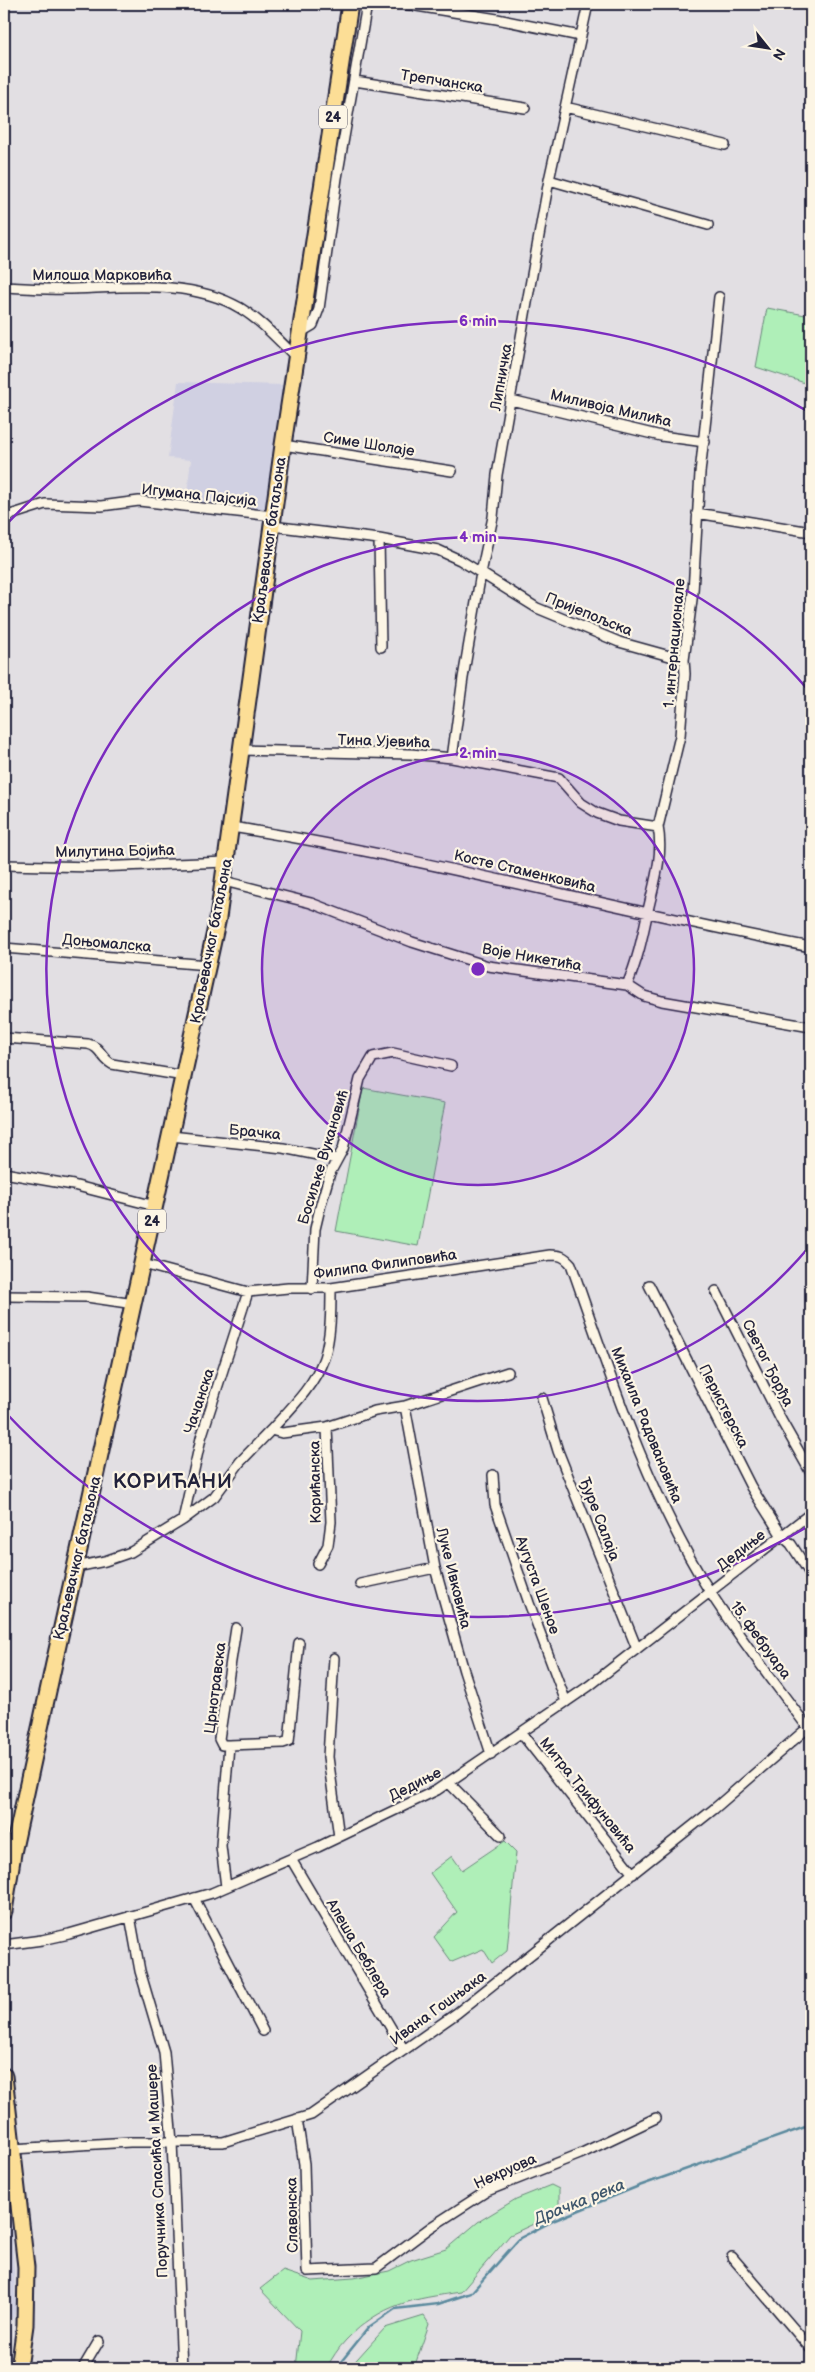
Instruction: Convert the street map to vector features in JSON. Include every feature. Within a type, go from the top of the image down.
[{"type":"main road","name":"Краљевачког батаљона","points":[[4,1912],[15,1845],[156,1206],[208,965],[224,881],[272,521],[350,4]]},
{"type":"main road","points":[[4,2076],[25,2251],[24,2326],[19,2368]]},
{"type":"street","points":[[301,332],[313,325],[320,309],[337,178],[367,4]]},
{"type":"street","points":[[404,4],[497,19],[580,36]]},
{"type":"street","name":"Липничка","points":[[452,758],[463,678],[481,573],[493,517],[497,475],[549,180],[588,4]]},
{"type":"street","name":"Трепчанска","points":[[354,81],[525,108]]},
{"type":"street","points":[[565,107],[724,145]]},
{"type":"street","points":[[549,180],[708,225]]},
{"type":"street","name":"Милоша Марковића","points":[[4,287],[65,289],[135,286],[185,290],[239,307],[264,326],[297,358]]},
{"type":"street","name":"1. интернационале","points":[[627,985],[639,957],[656,880],[661,842],[658,828],[680,736],[685,674],[684,660],[693,592],[697,513],[719,297]]},
{"type":"street","name":"Миливоја Милића","points":[[511,400],[661,436],[704,442]]},
{"type":"street","name":"Симе Шолаје","points":[[283,445],[452,471]]},
{"type":"street","name":"Игумана Пајсија","points":[[4,517],[45,504],[101,506],[139,501],[272,521]]},
{"type":"street","points":[[697,513],[811,532]]},
{"type":"street","name":"Пријепољска","points":[[272,521],[438,550],[481,573],[537,608],[619,642],[684,660]]},
{"type":"street","points":[[379,539],[381,647]]},
{"type":"street","name":"Тина Ујевића","points":[[242,750],[411,754],[452,758],[559,778],[580,803],[597,813],[619,821],[658,828]]},
{"type":"street","name":"Косте Стаменковића","points":[[232,827],[403,858],[647,914],[811,947]]},
{"type":"street","name":"Милутина Бојића","points":[[4,865],[96,867],[227,862]]},
{"type":"street","name":"Воје Никетића","points":[[224,881],[312,904],[412,942],[488,966],[627,985],[644,996],[811,1027]]},
{"type":"street","name":"Доњомалска","points":[[4,948],[208,965]]},
{"type":"street","points":[[4,1038],[94,1046],[112,1064],[184,1076]]},
{"type":"street","name":"Босиљке Вукановић","points":[[312,1289],[315,1229],[321,1204],[337,1159],[343,1149],[360,1079],[373,1057],[393,1054],[451,1066]]},
{"type":"street","name":"Брачка","points":[[171,1136],[283,1148],[337,1159]]},
{"type":"street","points":[[4,1173],[73,1185],[156,1206]]},
{"type":"street","name":"Филипа Филиповића","points":[[143,1264],[248,1292],[288,1288],[331,1288],[397,1276],[550,1255],[560,1255],[570,1264]]},
{"type":"street","name":"Михаила Радовановића","points":[[570,1264],[607,1369],[642,1459],[680,1537],[710,1592]]},
{"type":"street","name":"Перистерска","points":[[648,1285],[751,1487],[782,1536]]},
{"type":"street","points":[[76,1567],[105,1561],[131,1552],[183,1520],[214,1496],[240,1462],[298,1401],[315,1376],[324,1357],[331,1321],[331,1288]]},
{"type":"street","name":"Светог Ђорђа","points":[[716,1291],[781,1420],[811,1473]]},
{"type":"street","name":"Чачанска","points":[[183,1520],[201,1438],[248,1292]]},
{"type":"street","points":[[4,1296],[87,1296],[134,1304]]},
{"type":"street","points":[[271,1430],[282,1433],[327,1427],[375,1411],[405,1406],[508,1372]]},
{"type":"street","name":"Ђуре Салаја","points":[[542,1398],[558,1450],[638,1649]]},
{"type":"street","name":"Луке Ивковића","points":[[405,1406],[435,1568],[464,1671],[491,1754]]},
{"type":"street","name":"Корићанска","points":[[318,1564],[328,1545],[331,1522],[327,1427]]},
{"type":"street","name":"Аугуста Шеное","points":[[493,1475],[495,1505],[566,1702]]},
{"type":"street","name":"Дедиње","points":[[4,1945],[42,1940],[194,1898],[226,1887],[340,1837],[449,1783],[566,1702],[638,1649],[811,1513]]},
{"type":"street","name":"Дедиње","points":[[782,1536],[791,1544],[811,1576]]},
{"type":"street","points":[[360,1584],[435,1568]]},
{"type":"street","name":"15. фебруара","points":[[710,1592],[810,1726]]},
{"type":"street","name":"Црнотравска","points":[[229,1745],[222,1744],[219,1739],[236,1628]]},
{"type":"street","points":[[226,1887],[221,1846],[229,1745],[283,1743],[289,1741],[299,1643]]},
{"type":"street","points":[[334,1658],[328,1758],[340,1837]]},
{"type":"street","name":"Ивана Гошњака","points":[[12,2149],[130,2142],[223,2142],[311,2115],[457,2013],[714,1809],[810,1726]]},
{"type":"street","name":"Митра Трифуновића","points":[[521,1733],[633,1874]]},
{"type":"street","points":[[449,1783],[501,1836]]},
{"type":"street","name":"Алеша Беблера","points":[[291,1859],[404,2050]]},
{"type":"street","points":[[194,1898],[263,2031]]},
{"type":"street","name":"Поручника Спасића и Машере","points":[[130,1916],[140,1971],[164,2052],[172,2142],[182,2368]]},
{"type":"street","name":"Нехруова","points":[[376,2268],[431,2227],[487,2191],[580,2154],[656,2118]]},
{"type":"street","name":"Славонска","points":[[297,2119],[304,2164],[307,2271],[376,2268]]},
{"type":"street","points":[[732,2256],[811,2349]]},
{"type":"street","points":[[83,2368],[99,2341]]},
{"type":"shaded area","points":[[178,382],[283,385],[266,509],[186,502],[191,460],[168,458]]},
{"type":"shaded area","points":[[4,2145],[11,2216],[16,2306],[13,2321],[4,2305]]},
{"type":"green space","points":[[767,308],[811,316],[811,385],[756,367]]},
{"type":"green space","points":[[363,1088],[445,1103],[418,1246],[336,1231]]},
{"type":"green space","points":[[505,1841],[516,1852],[507,1951],[492,1963],[483,1949],[452,1962],[434,1937],[457,1912],[430,1873],[452,1856],[462,1870]]},
{"type":"green space","points":[[551,2185],[559,2189],[559,2212],[510,2235],[461,2292],[428,2297],[386,2310],[372,2318],[346,2340],[326,2368],[296,2368],[300,2331],[260,2289],[283,2271],[313,2281],[353,2278],[389,2271],[411,2260],[446,2249],[478,2222],[516,2199]]},
{"type":"green space","points":[[424,2316],[429,2324],[414,2368],[349,2368],[385,2328]]},
{"type":"waterway","name":"Драчка река","points":[[336,2368],[369,2327],[395,2309],[438,2304],[471,2293],[520,2238],[555,2220],[639,2186],[811,2125]]},
{"type":"district","name":"КОРИЋАНИ","points":[[173,1481]]}]
